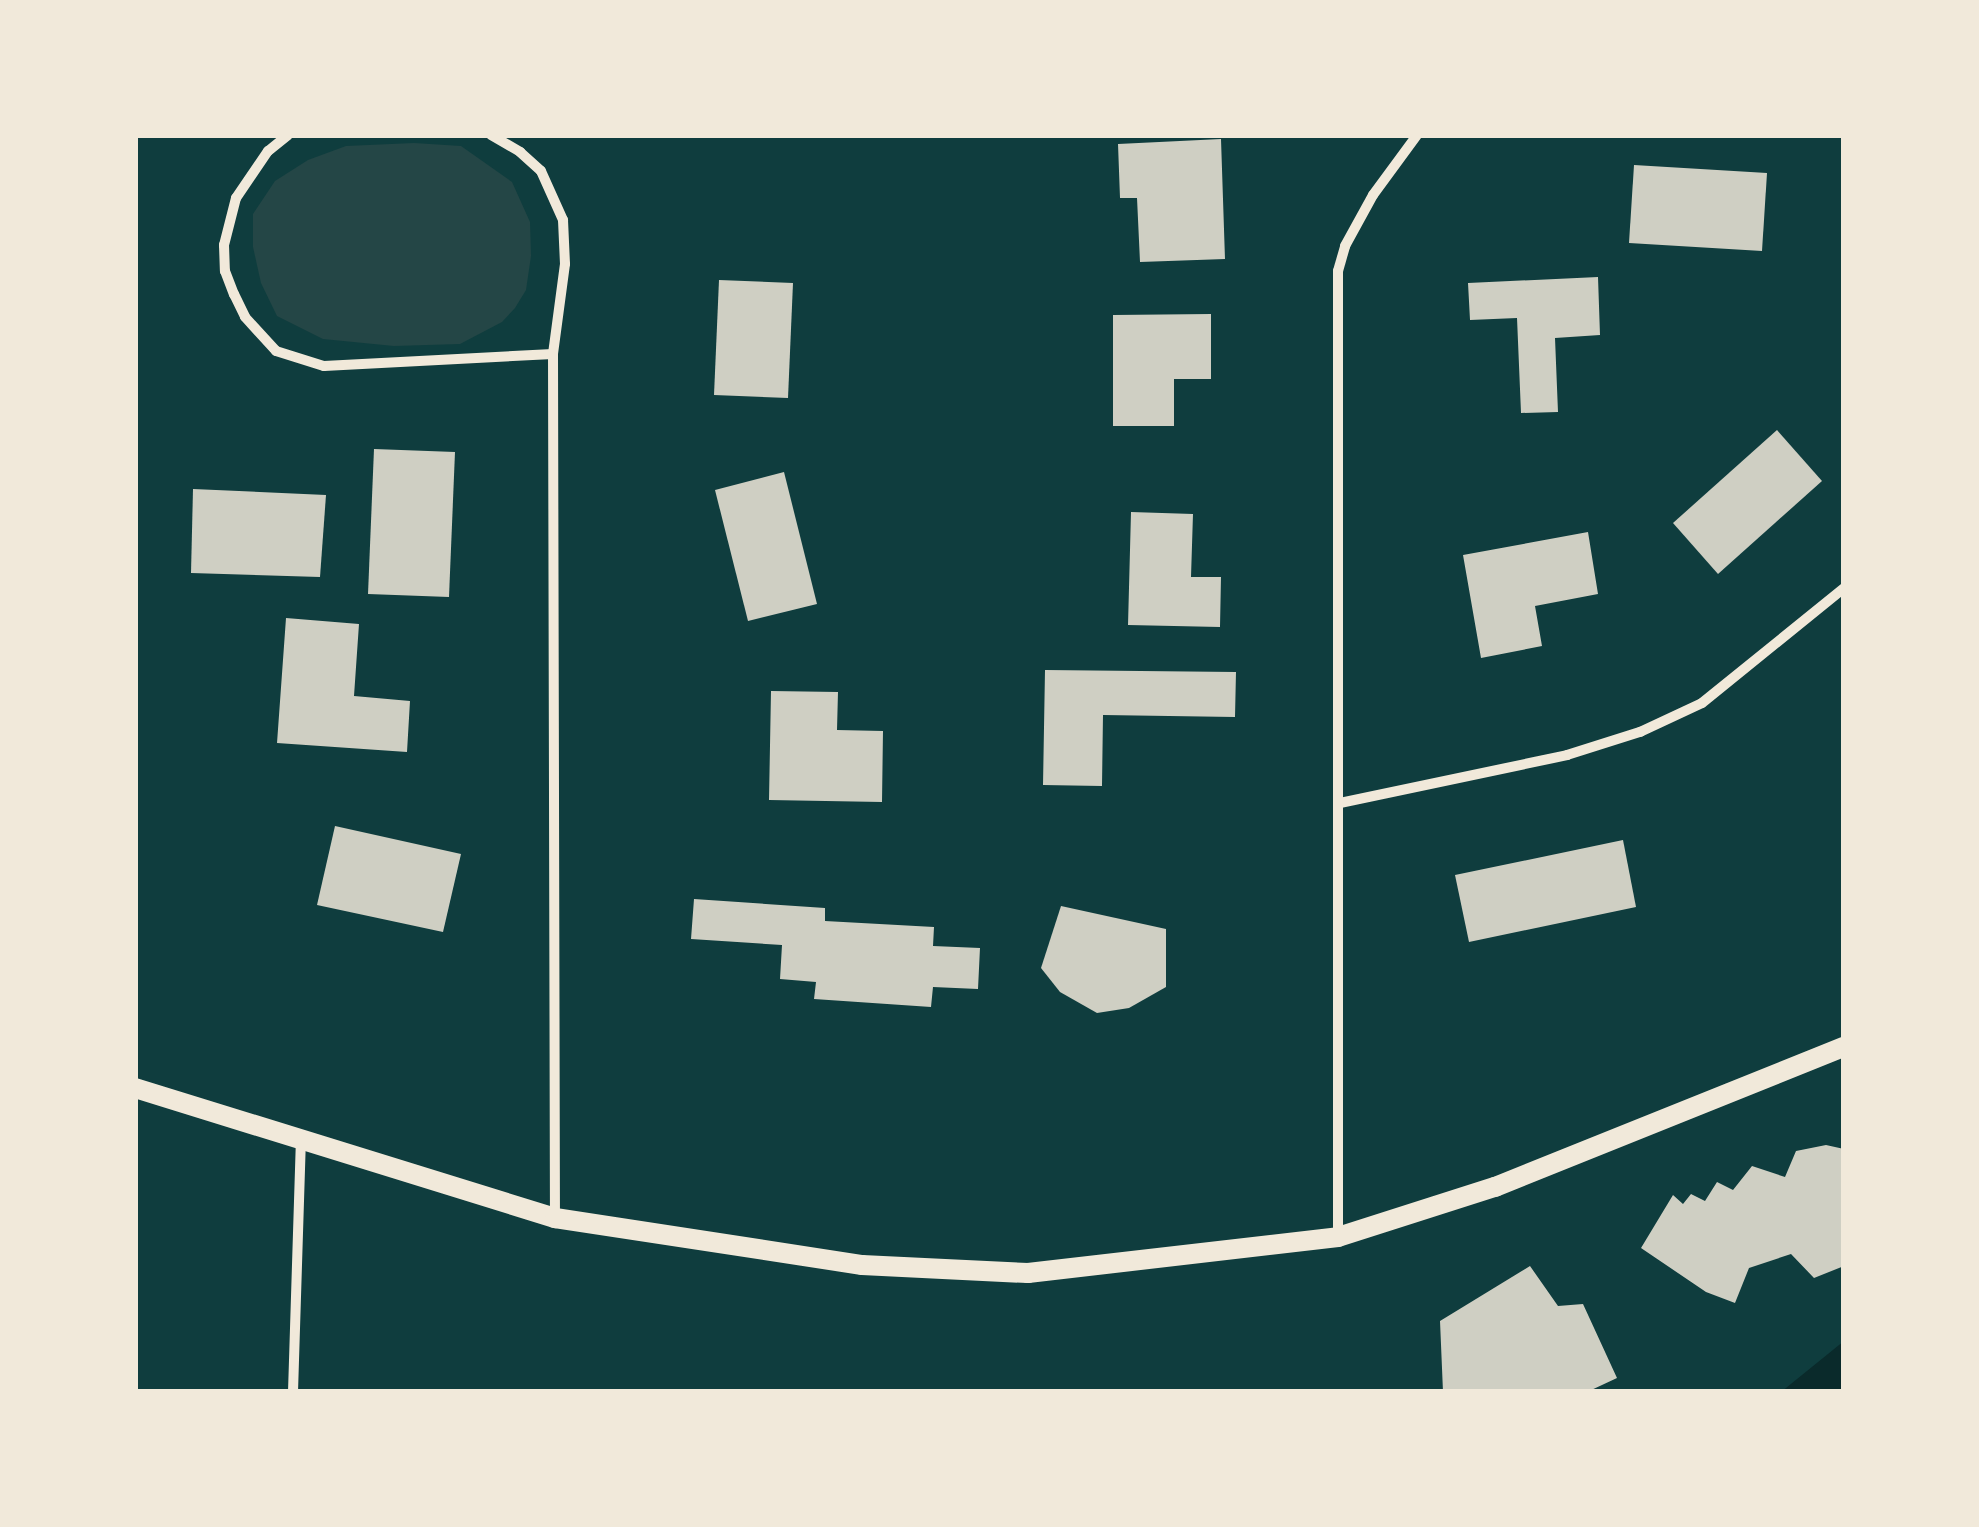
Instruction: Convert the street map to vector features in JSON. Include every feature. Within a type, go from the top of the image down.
[{"type":"main road","points":[[135,1088],[554,1218],[862,1265],[1010,1272],[1338,1237],[1495,1187],[1844,1048]]},
{"type":"street","points":[[288,135],[268,151],[236,198],[224,245],[225,271],[245,317],[276,351],[324,366],[553,354]]},
{"type":"street","points":[[491,135],[520,152],[541,171],[563,220],[565,264],[553,354],[554,1218]]},
{"type":"street","points":[[1338,1237],[1338,272],[1346,246],[1373,195],[1418,135]]},
{"type":"street","points":[[1340,803],[1566,755],[1640,732],[1702,704],[1844,588]]},
{"type":"street","points":[[293,1392],[301,1139]]},
{"type":"shaded area","points":[[346,146],[461,146],[512,182],[530,222],[531,256],[526,290],[515,308],[502,322],[460,344],[394,346],[323,339],[277,316],[261,283],[253,247],[253,214],[275,181],[308,160]]},
{"type":"shaded area","points":[[1844,1341],[1844,1392],[1781,1392]]},
{"type":"building","points":[[1221,139],[1225,259],[1140,262],[1137,198],[1120,198],[1118,144]]},
{"type":"building","points":[[1634,165],[1767,173],[1762,251],[1629,243]]},
{"type":"building","points":[[1598,277],[1600,335],[1555,338],[1558,412],[1521,413],[1517,318],[1470,320],[1468,283]]},
{"type":"building","points":[[719,280],[793,283],[788,398],[714,395]]},
{"type":"building","points":[[1211,314],[1211,379],[1174,379],[1174,426],[1113,426],[1113,315]]},
{"type":"building","points":[[1777,430],[1822,481],[1718,574],[1673,523]]},
{"type":"building","points":[[374,449],[455,452],[449,597],[368,594]]},
{"type":"building","points":[[784,472],[817,604],[748,621],[715,490]]},
{"type":"building","points":[[193,489],[326,495],[320,577],[191,573]]},
{"type":"building","points":[[1131,512],[1193,514],[1191,577],[1221,577],[1220,627],[1128,625]]},
{"type":"building","points":[[1588,532],[1598,594],[1535,606],[1542,646],[1481,658],[1463,555]]},
{"type":"building","points":[[286,618],[359,624],[354,696],[410,701],[407,752],[277,743]]},
{"type":"building","points":[[1045,670],[1236,672],[1235,717],[1103,715],[1102,786],[1043,785]]},
{"type":"building","points":[[771,691],[838,692],[837,730],[883,731],[882,802],[769,800]]},
{"type":"building","points":[[335,826],[461,854],[443,932],[317,905]]},
{"type":"building","points":[[1623,840],[1636,907],[1469,942],[1455,875]]},
{"type":"building","points":[[694,899],[825,908],[825,921],[934,927],[933,946],[980,948],[978,989],[933,987],[931,1007],[814,999],[816,982],[780,979],[782,945],[691,939]]},
{"type":"building","points":[[1061,906],[1166,929],[1166,987],[1129,1008],[1097,1013],[1060,992],[1041,968]]},
{"type":"building","points":[[1826,1145],[1844,1149],[1844,1266],[1814,1278],[1791,1254],[1749,1268],[1735,1303],[1706,1292],[1641,1248],[1673,1195],[1683,1204],[1691,1194],[1705,1201],[1717,1182],[1733,1190],[1752,1166],[1785,1177],[1796,1151]]},
{"type":"building","points":[[1530,1266],[1558,1306],[1583,1304],[1617,1378],[1587,1392],[1443,1392],[1440,1321]]}]
